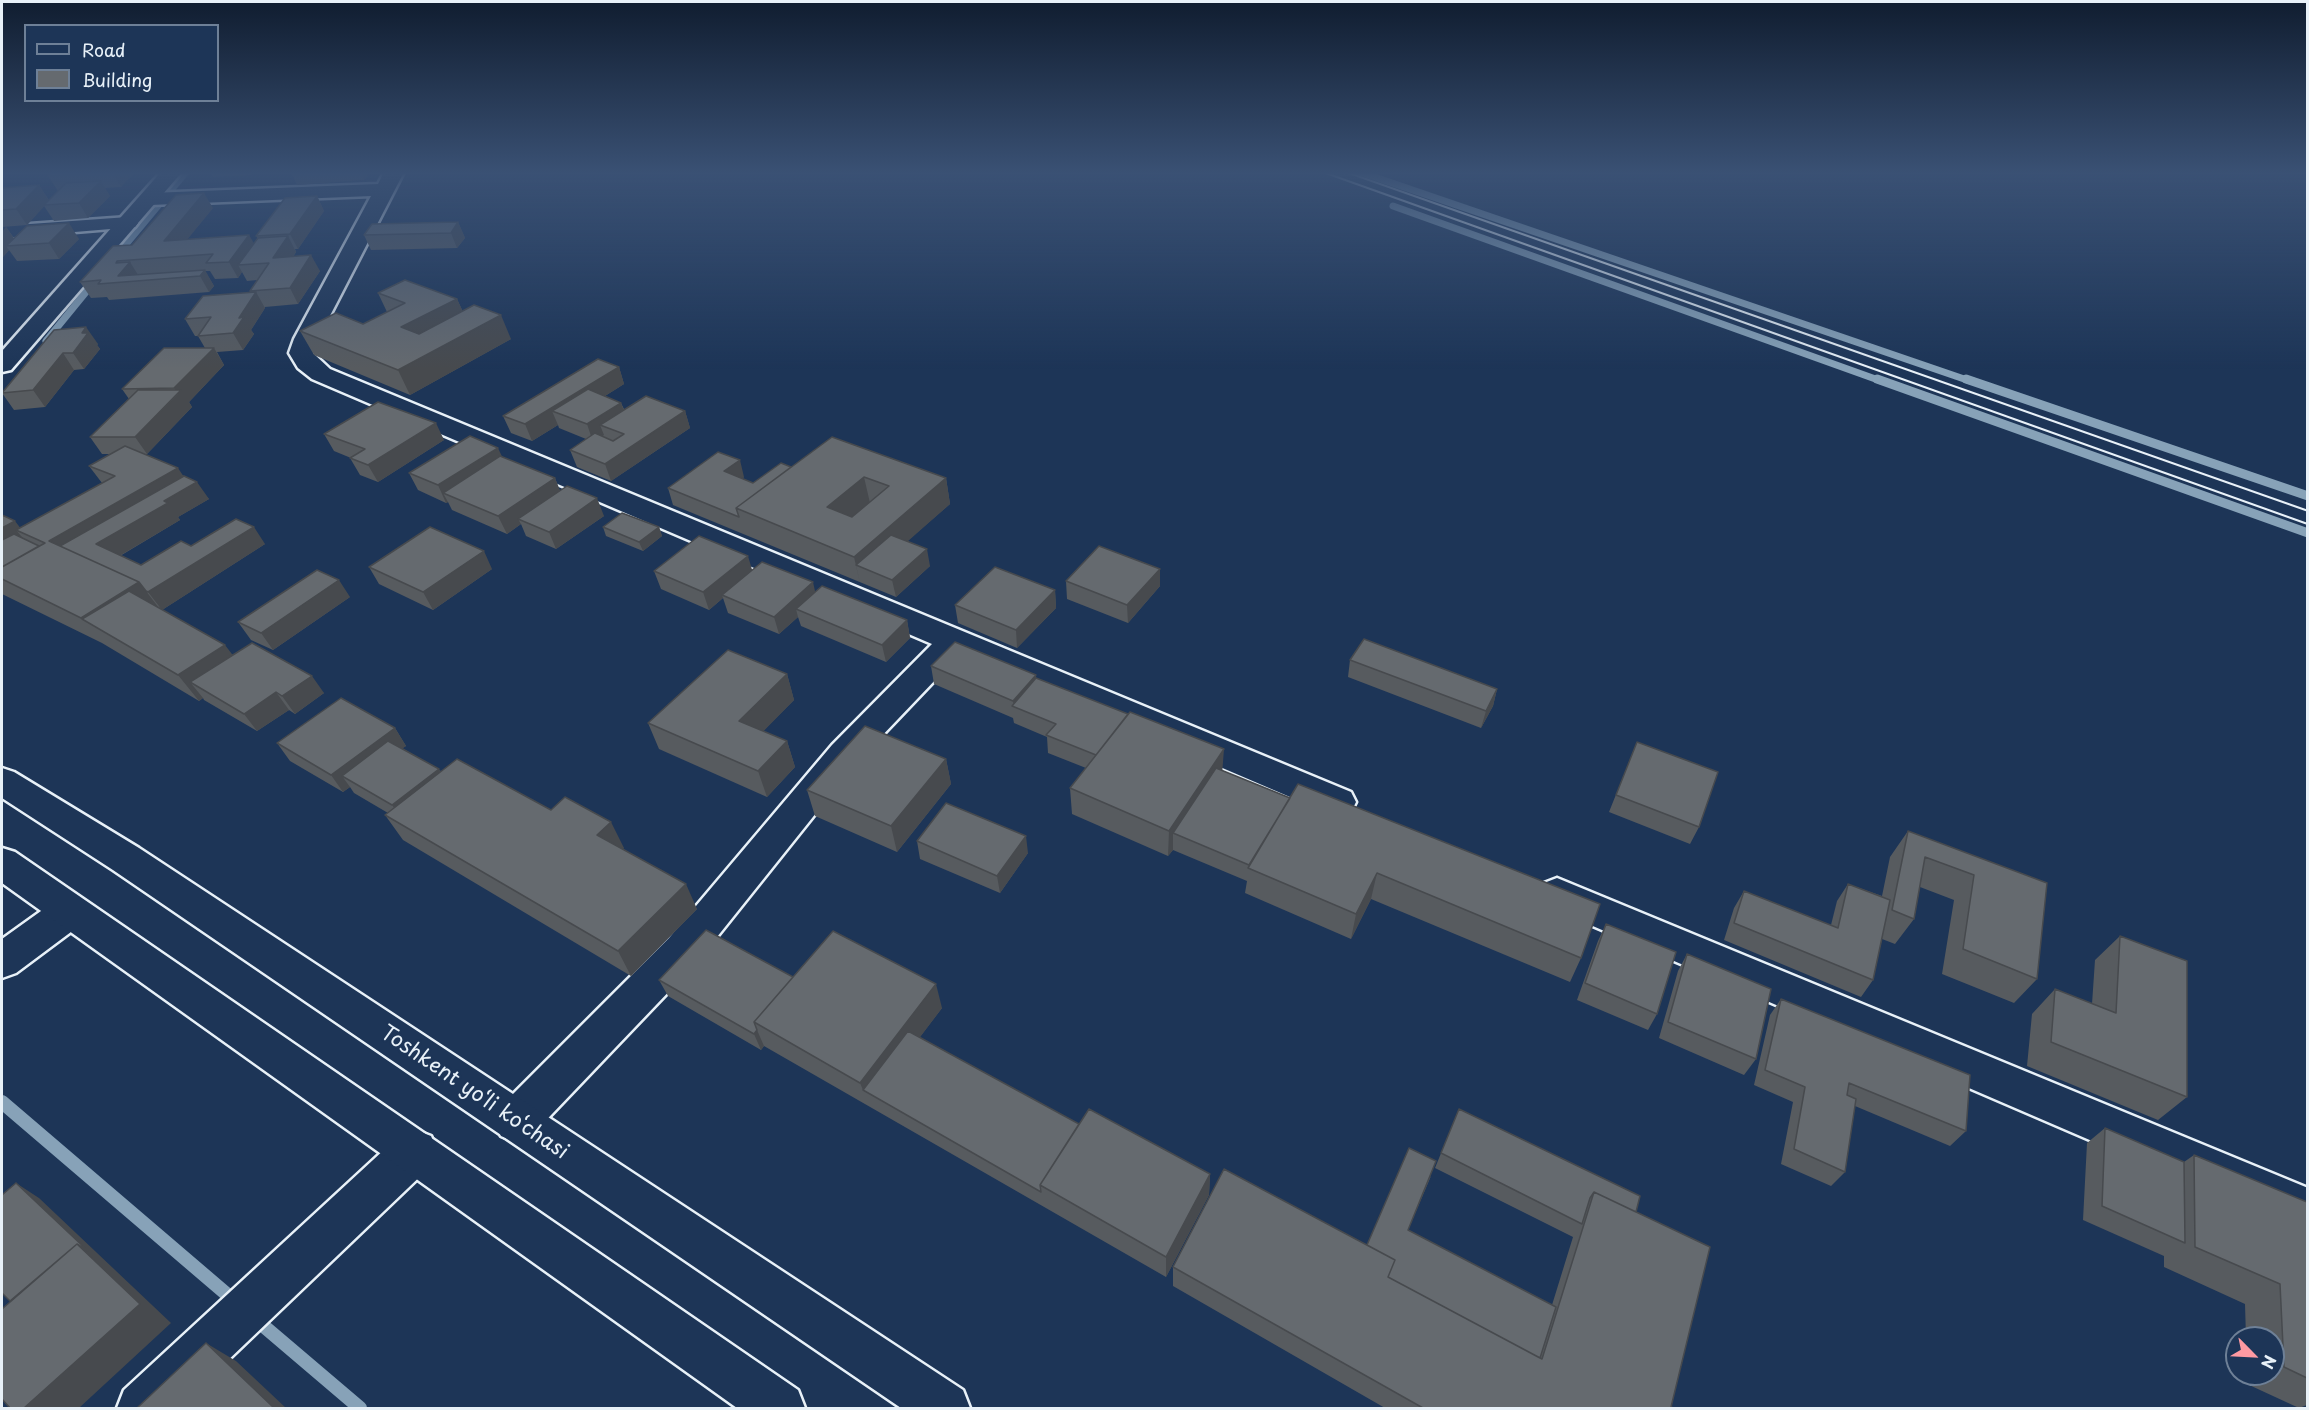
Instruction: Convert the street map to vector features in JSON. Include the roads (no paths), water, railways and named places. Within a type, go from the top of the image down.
[{"type":"main road","points":[[2,365],[115,238]]},
{"type":"main road","points":[[359,238],[301,352],[307,363],[321,374],[1362,812]]},
{"type":"main road","points":[[516,1121],[682,950],[844,754],[955,640]]},
{"type":"main road","name":"Toshkent yo‘li ko‘chasi","points":[[2,781],[126,859],[945,1408]]},
{"type":"main road","points":[[2,863],[69,912],[415,1150],[780,1408]]},
{"type":"main road","points":[[1527,882],[2307,1211]]},
{"type":"main road","points":[[2,961],[69,912]]},
{"type":"main road","points":[[141,1408],[415,1150]]},
{"type":"lane","points":[[1517,238],[2307,518]]},
{"type":"waterway","points":[[117,255],[131,238]]},
{"type":"waterway","points":[[1482,238],[1881,381]]},
{"type":"waterway","points":[[1552,238],[1970,381]]},
{"type":"waterway","points":[[46,341],[95,281]]},
{"type":"waterway","points":[[1877,379],[2308,533]]},
{"type":"waterway","points":[[1966,379],[2308,496]]},
{"type":"waterway","points":[[2,1102],[237,1303]]},
{"type":"waterway","points":[[253,1317],[360,1408]]}]
